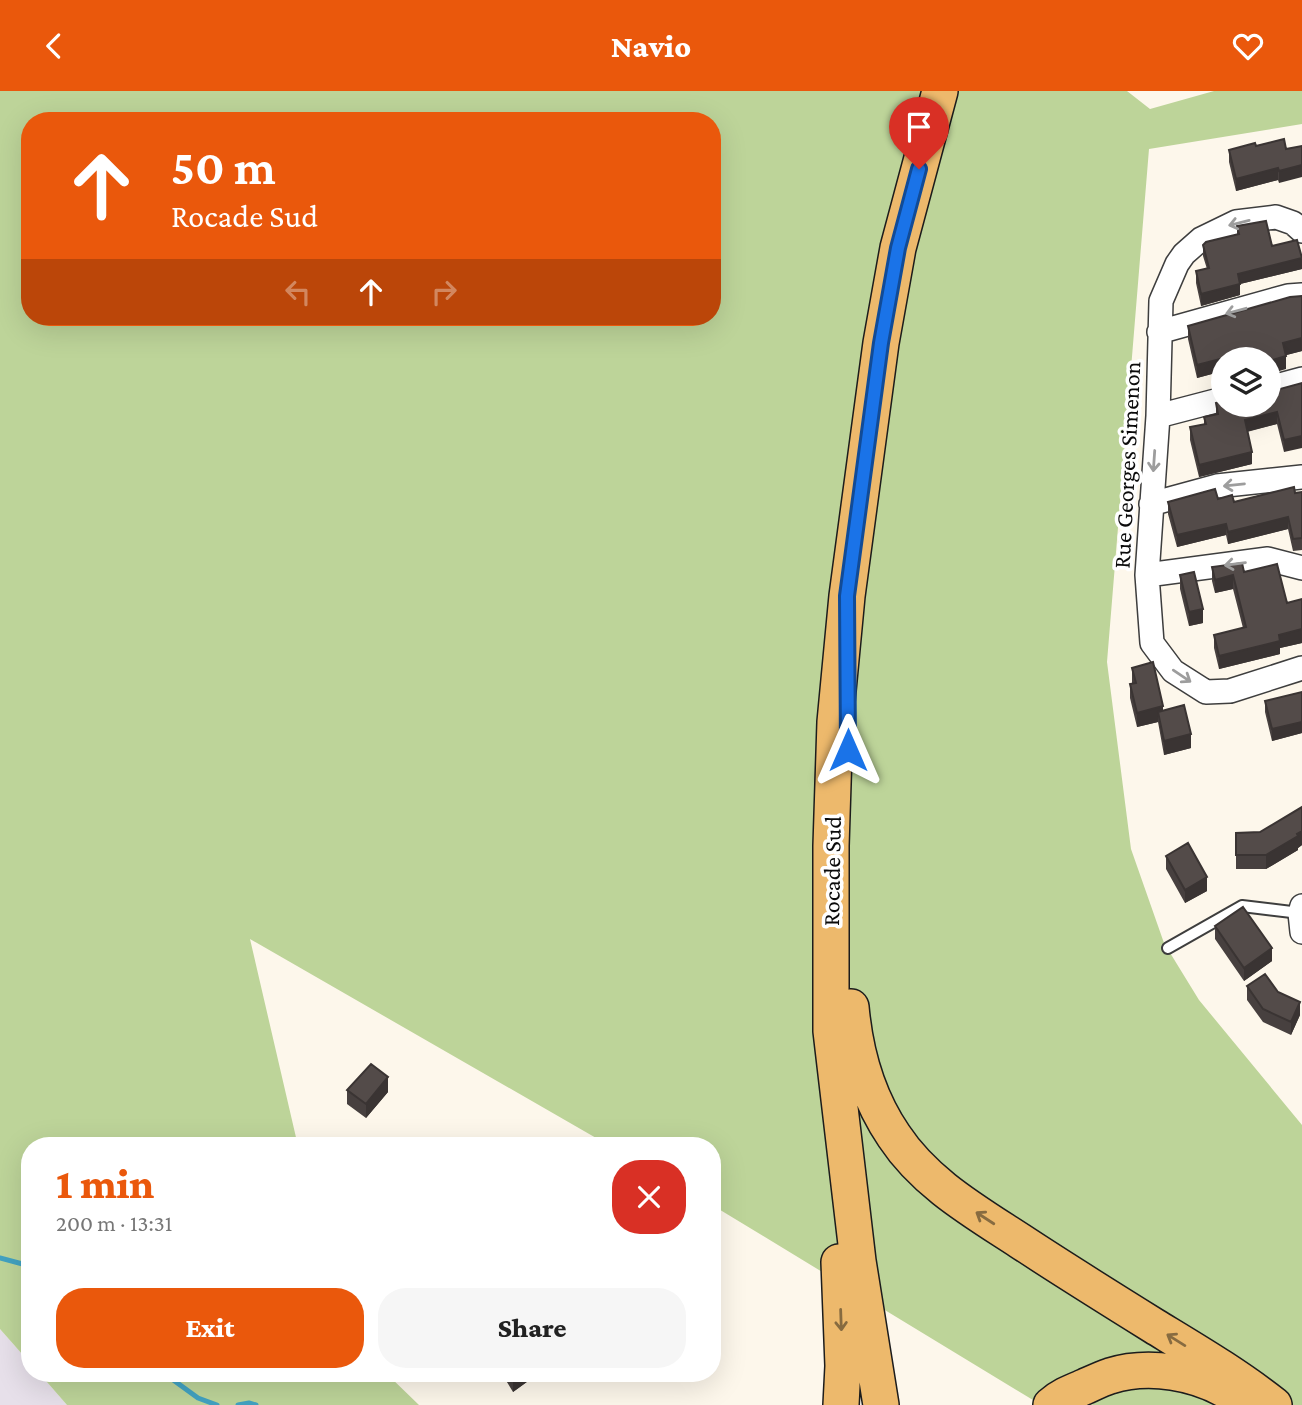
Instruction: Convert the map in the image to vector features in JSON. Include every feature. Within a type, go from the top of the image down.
[{"type":"main road","name":"Rocade Sud","points":[[881,1405],[858,1261],[831,1031],[834,736],[847,596],[881,343],[898,248],[940,91]]},
{"type":"main road","points":[[847,596],[847,958],[854,1034],[863,1072],[878,1108],[894,1137],[917,1165],[946,1191],[1095,1290],[1228,1372],[1274,1405]]},
{"type":"main road","points":[[831,1031],[843,1366],[841,1405]]},
{"type":"main road","points":[[1051,1405],[1061,1396],[1110,1376],[1138,1371],[1166,1371],[1198,1378],[1249,1405]]},
{"type":"street","name":"Rue Georges Simenon","points":[[1302,231],[1293,223],[1276,217],[1236,222],[1201,239],[1177,264],[1161,300],[1158,416],[1147,575],[1152,643],[1173,671],[1206,692],[1230,691],[1302,668]]},
{"type":"street","points":[[1159,332],[1288,296],[1302,295]]},
{"type":"street","points":[[1281,385],[1302,379]]},
{"type":"street","points":[[1158,416],[1211,402]]},
{"type":"street","points":[[1151,504],[1217,486],[1302,477]]},
{"type":"street","points":[[1147,575],[1268,559],[1302,568]]},
{"type":"lane","points":[[1167,948],[1241,906],[1301,917]]},
{"type":"shaded area","points":[[0,1329],[21,1353],[21,1382],[47,1382],[67,1405],[0,1405]]},
{"type":"green space","points":[[0,91],[1127,91],[1150,109],[1214,91],[1302,91],[1302,124],[1149,149],[1107,662],[1131,849],[1164,943],[1199,1000],[1302,1125],[1302,1405],[1032,1405],[1033,1400],[721,1210],[721,1137],[594,1137],[250,939],[296,1137],[21,1137],[21,1353],[0,1329]]},
{"type":"green space","points":[[47,1382],[395,1382],[419,1405],[67,1405]]},
{"type":"building","points":[[1284,139],[1286,149],[1302,146],[1302,165],[1236,179],[1229,150]]},
{"type":"building","points":[[1266,221],[1272,246],[1297,240],[1302,258],[1238,274],[1240,284],[1201,294],[1196,271],[1209,268],[1203,245],[1239,234],[1237,226]]},
{"type":"building","points":[[1302,296],[1302,338],[1283,343],[1286,356],[1281,357],[1281,347],[1211,347],[1211,361],[1197,365],[1188,326]]},
{"type":"building","points":[[1302,383],[1302,436],[1284,440],[1278,417],[1281,417],[1281,389]]},
{"type":"building","points":[[1204,417],[1257,417],[1245,420],[1252,452],[1199,465],[1190,427],[1206,424]]},
{"type":"building","points":[[1294,487],[1295,493],[1302,492],[1302,538],[1293,539],[1288,517],[1228,532],[1226,524],[1177,535],[1168,502],[1215,489],[1218,499],[1232,495],[1234,502]]},
{"type":"building","points":[[1242,563],[1244,572],[1277,564],[1287,603],[1302,599],[1302,629],[1279,635],[1280,641],[1219,656],[1214,635],[1246,627],[1233,575],[1215,580],[1212,567]]},
{"type":"building","points":[[1194,572],[1203,609],[1189,612],[1180,575]]},
{"type":"building","points":[[1153,662],[1163,706],[1137,713],[1130,684],[1136,683],[1132,668]]},
{"type":"building","points":[[1302,692],[1302,722],[1272,729],[1265,701]]},
{"type":"building","points":[[1184,705],[1191,734],[1164,741],[1158,712]]},
{"type":"building","points":[[1302,807],[1302,831],[1298,836],[1266,855],[1236,855],[1236,833],[1260,832]]},
{"type":"building","points":[[1188,843],[1207,877],[1185,890],[1166,856]]},
{"type":"building","points":[[1243,907],[1272,948],[1244,968],[1215,926]]},
{"type":"building","points":[[1265,974],[1278,992],[1300,1002],[1291,1022],[1263,1009],[1247,986]]},
{"type":"building","points":[[371,1064],[388,1077],[366,1104],[347,1090]]},
{"type":"waterway","points":[[0,1258],[21,1264]]},
{"type":"waterway","points":[[176,1382],[198,1398],[217,1405]]},
{"type":"waterway","points":[[238,1405],[256,1405]]},
{"type":"route","points":[[848,750],[847,596],[881,343],[898,248],[919,169]]}]
